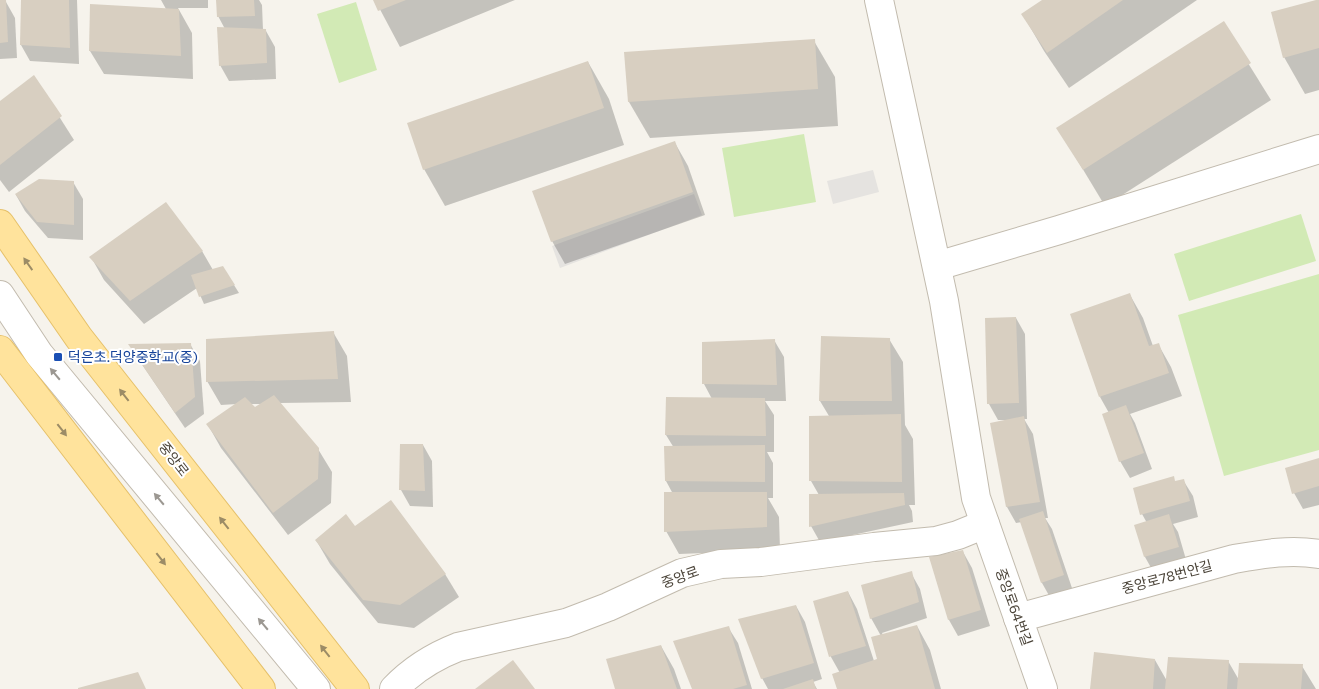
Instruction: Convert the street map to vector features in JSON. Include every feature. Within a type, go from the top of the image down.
[{"type":"main road","name":"중앙로","points":[[0,224],[79,338],[355,689]]},
{"type":"main road","points":[[0,350],[261,689]]},
{"type":"street","name":"중앙로64번길","points":[[879,0],[944,301],[976,498],[1043,689]]},
{"type":"street","points":[[937,266],[1319,149]]},
{"type":"street","points":[[0,295],[39,354],[316,689]]},
{"type":"street","points":[[0,335],[31,390]]},
{"type":"street","name":"중앙로","points":[[394,689],[403,679],[434,658],[458,646],[566,623],[608,607],[682,573],[721,564],[760,562],[874,546],[936,541],[958,535],[985,524]]},
{"type":"street","name":"중앙로78번안길","points":[[1018,618],[1234,559],[1260,554],[1295,551],[1319,554]]},
{"type":"green space","points":[[356,2],[377,70],[339,83],[317,14]]},
{"type":"green space","points":[[804,134],[816,202],[734,217],[722,148]]},
{"type":"green space","points":[[1301,214],[1316,261],[1189,301],[1174,254]]},
{"type":"green space","points":[[1319,274],[1319,450],[1224,476],[1178,315]]},
{"type":"shaded area","points":[[873,170],[879,192],[833,204],[827,181]]},
{"type":"shaded area","points":[[694,194],[702,215],[560,268],[552,246]]},
{"type":"building","points":[[0,0],[6,0],[8,42],[0,43]]},
{"type":"building","points":[[21,0],[69,0],[70,48],[20,45]]},
{"type":"building","points":[[216,0],[254,0],[255,16],[217,17]]},
{"type":"building","points":[[373,0],[406,0],[378,11]]},
{"type":"building","points":[[1042,0],[1123,0],[1047,53],[1021,14]]},
{"type":"building","points":[[1319,0],[1319,48],[1283,58],[1271,12]]},
{"type":"building","points":[[90,4],[179,9],[181,56],[89,51]]},
{"type":"building","points":[[1224,21],[1251,63],[1083,170],[1056,128]]},
{"type":"building","points":[[217,27],[266,29],[267,63],[219,66]]},
{"type":"building","points":[[815,39],[818,89],[628,102],[624,52]]},
{"type":"building","points":[[588,61],[604,108],[423,170],[407,123]]},
{"type":"building","points":[[34,75],[62,116],[0,165],[0,101]]},
{"type":"building","points":[[675,141],[693,192],[551,242],[532,191]]},
{"type":"building","points":[[39,179],[74,181],[74,225],[37,222],[15,194]]},
{"type":"building","points":[[166,202],[203,251],[130,301],[89,257]]},
{"type":"building","points":[[223,266],[235,285],[199,297],[191,275]]},
{"type":"building","points":[[1130,293],[1149,346],[1159,343],[1169,373],[1099,397],[1070,314]]},
{"type":"building","points":[[1016,317],[1019,403],[987,404],[985,318]]},
{"type":"building","points":[[334,331],[338,379],[206,382],[206,339]]},
{"type":"building","points":[[821,336],[890,338],[892,401],[819,401]]},
{"type":"building","points":[[775,339],[777,385],[702,384],[702,342]]},
{"type":"building","points":[[191,343],[195,397],[175,413],[128,344]]},
{"type":"building","points":[[274,395],[319,448],[318,479],[273,513],[206,424],[245,397],[255,407]]},
{"type":"building","points":[[666,397],[765,398],[766,436],[665,435]]},
{"type":"building","points":[[1126,405],[1144,453],[1119,462],[1102,414]]},
{"type":"building","points":[[901,414],[902,482],[809,481],[809,416]]},
{"type":"building","points":[[1024,416],[1040,502],[1006,507],[990,423]]},
{"type":"building","points":[[400,444],[423,444],[425,491],[399,490]]},
{"type":"building","points":[[765,445],[765,482],[665,481],[664,446]]},
{"type":"building","points":[[1319,458],[1319,486],[1292,494],[1285,468]]},
{"type":"building","points":[[1174,476],[1175,481],[1184,479],[1190,501],[1140,515],[1133,488]]},
{"type":"building","points":[[664,492],[767,492],[767,527],[664,532]]},
{"type":"building","points":[[904,493],[905,505],[809,527],[809,494]]},
{"type":"building","points":[[391,500],[446,574],[400,605],[363,600],[315,540],[346,514],[355,526]]},
{"type":"building","points":[[1043,511],[1064,575],[1041,583],[1019,519]]},
{"type":"building","points":[[1169,514],[1179,547],[1144,557],[1134,525]]},
{"type":"building","points":[[963,550],[981,610],[948,620],[929,557]]},
{"type":"building","points":[[912,571],[919,602],[870,619],[861,585]]},
{"type":"building","points":[[848,591],[866,646],[829,657],[813,601]]},
{"type":"building","points":[[796,605],[814,663],[761,679],[738,619]]},
{"type":"building","points":[[917,625],[935,689],[837,689],[832,674],[877,659],[871,637]]},
{"type":"building","points":[[729,626],[747,685],[733,689],[692,689],[673,641]]},
{"type":"building","points":[[661,645],[677,689],[615,689],[606,659]]},
{"type":"building","points":[[1094,652],[1155,659],[1153,689],[1090,689]]},
{"type":"building","points":[[1168,657],[1229,660],[1227,689],[1165,689]]},
{"type":"building","points":[[513,660],[535,689],[475,689]]},
{"type":"building","points":[[1239,663],[1303,664],[1301,689],[1237,689]]},
{"type":"building","points":[[138,672],[146,689],[78,689],[78,688]]},
{"type":"building","points":[[813,679],[816,689],[783,689]]},
{"type":"place","name":"덕은초.덕양중학교(중)","points":[[58,357]]}]
